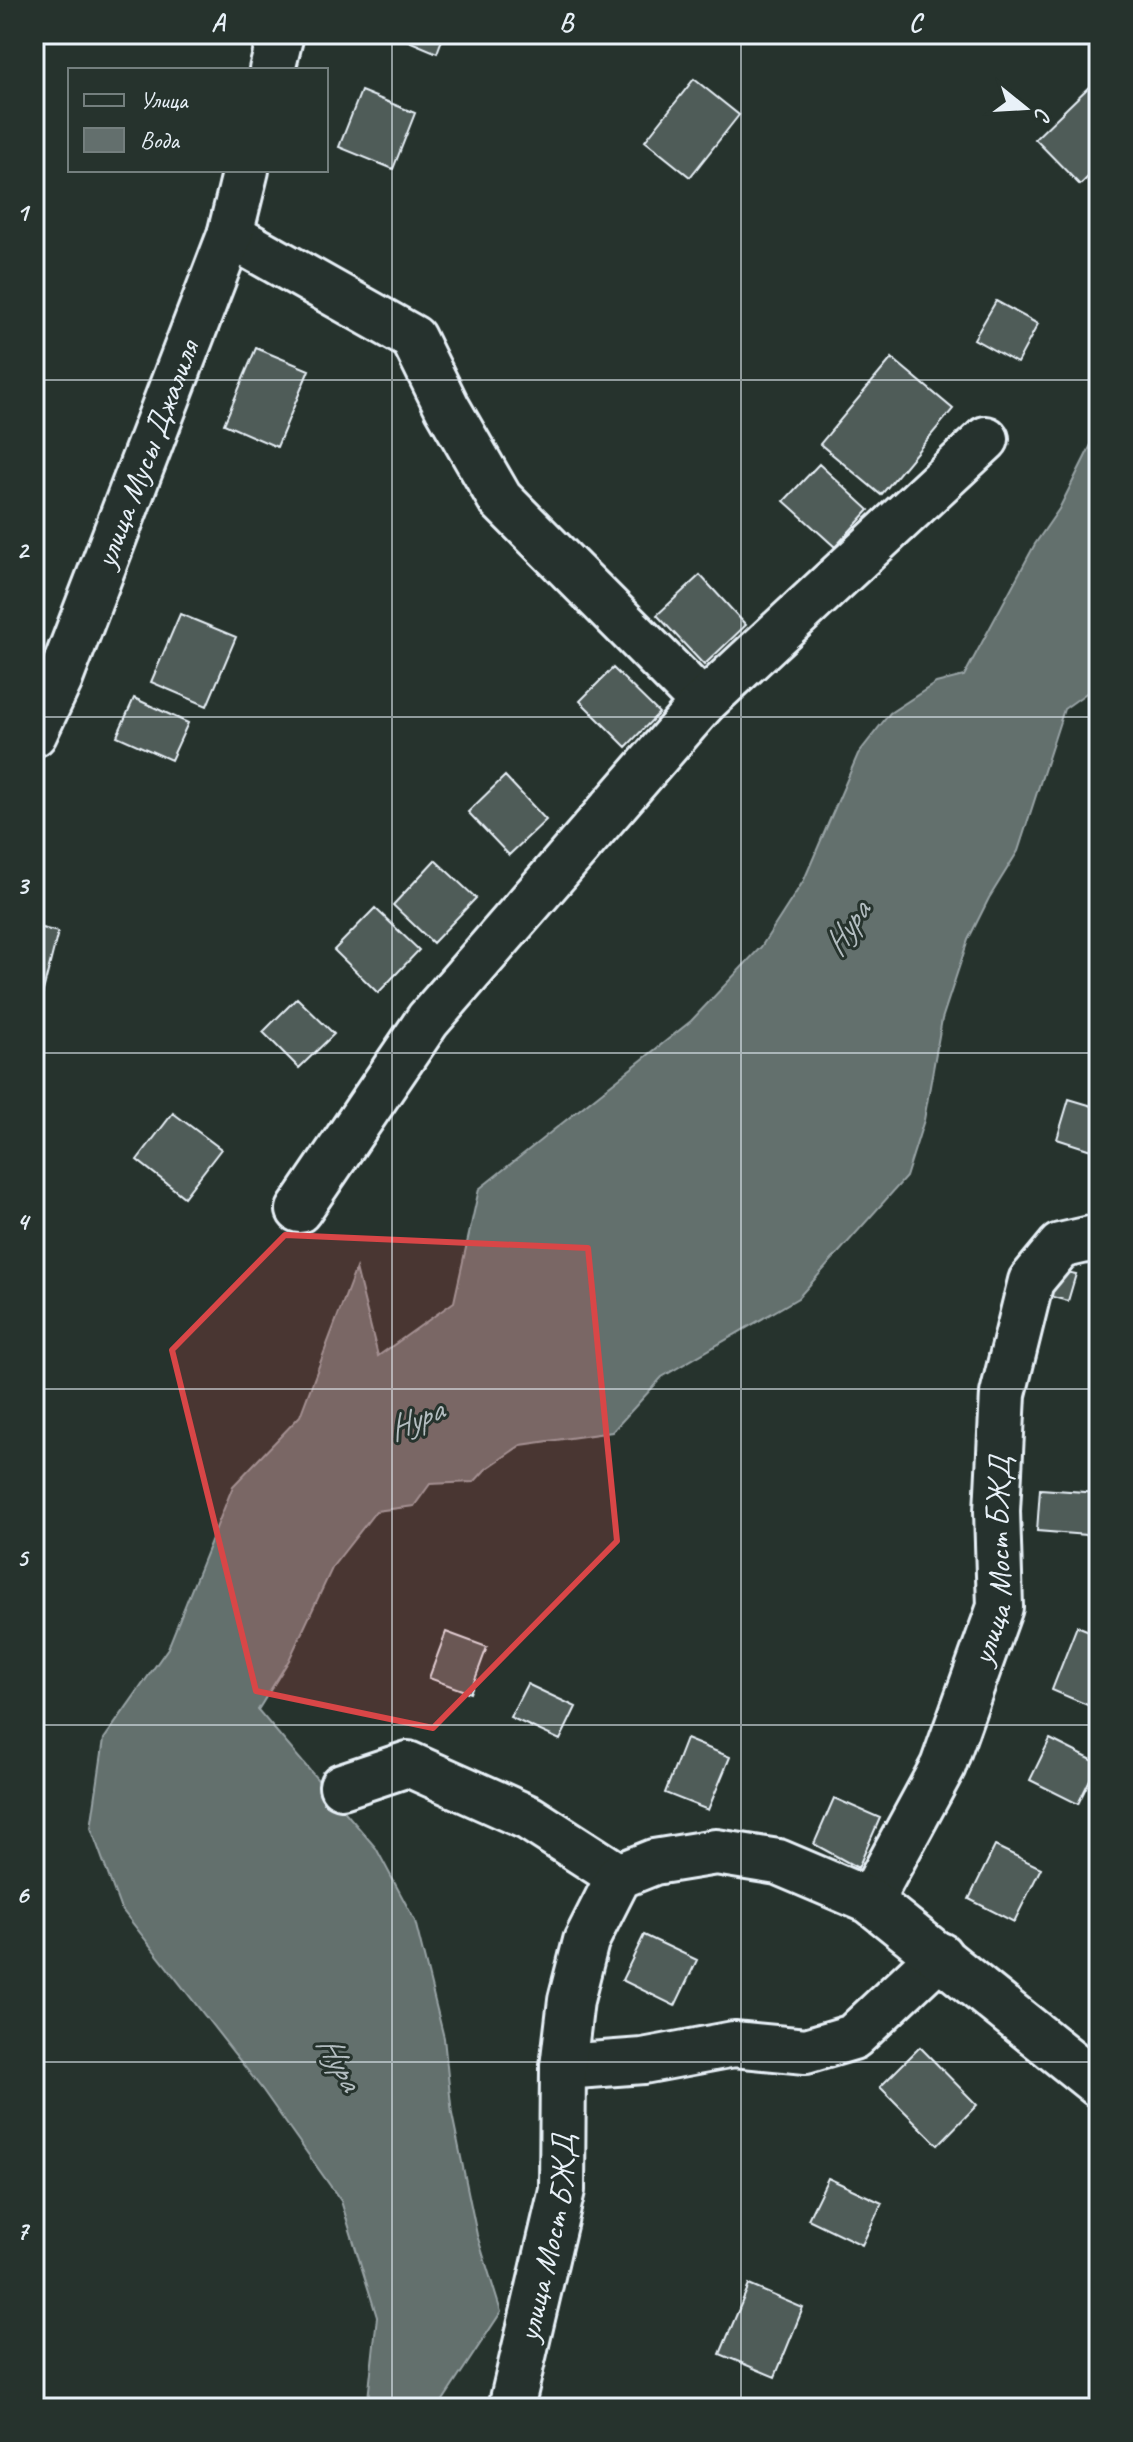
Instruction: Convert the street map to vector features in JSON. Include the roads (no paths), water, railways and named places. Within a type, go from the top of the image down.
[{"type":"street","points":[[272,68],[281,34]]},
{"type":"street","name":"улица Мусы Джалиля","points":[[34,734],[60,679],[230,235],[246,172]]},
{"type":"street","points":[[230,235],[413,338],[447,407],[500,499],[703,703]]},
{"type":"street","points":[[299,1210],[428,1020],[703,703],[986,439]]},
{"type":"street","name":"улица Мост БЖД","points":[[870,1901],[943,1766],[1000,1607],[997,1511],[1003,1394],[1031,1281],[1060,1246],[1099,1237]]},
{"type":"street","points":[[342,1786],[408,1764],[529,1818],[619,1876],[654,1862],[716,1852],[778,1862],[870,1901],[1099,2085]]},
{"type":"street","name":"улица Мост БЖД","points":[[511,2408],[562,2190],[563,2067],[571,2000],[586,1941],[619,1876]]},
{"type":"street","points":[[563,2067],[643,2061],[734,2044],[806,2051],[853,2037],[940,1955]]},
{"type":"water","name":"Нура","points":[[1099,429],[1099,684],[1064,709],[1018,851],[968,940],[942,1019],[924,1120],[906,1177],[798,1298],[662,1377],[612,1432],[521,1445],[486,1469],[474,1482],[430,1484],[414,1506],[376,1511],[333,1566],[289,1660],[258,1710],[376,1848],[415,1921],[444,2038],[452,2114],[477,2235],[501,2312],[438,2408],[367,2408],[377,2317],[341,2201],[262,2089],[120,1907],[91,1828],[104,1739],[168,1648],[233,1486],[300,1416],[356,1268],[378,1356],[454,1302],[479,1189],[691,1021],[761,947],[804,880],[858,754],[890,713],[936,683],[964,676],[1035,544],[1059,509]]}]
